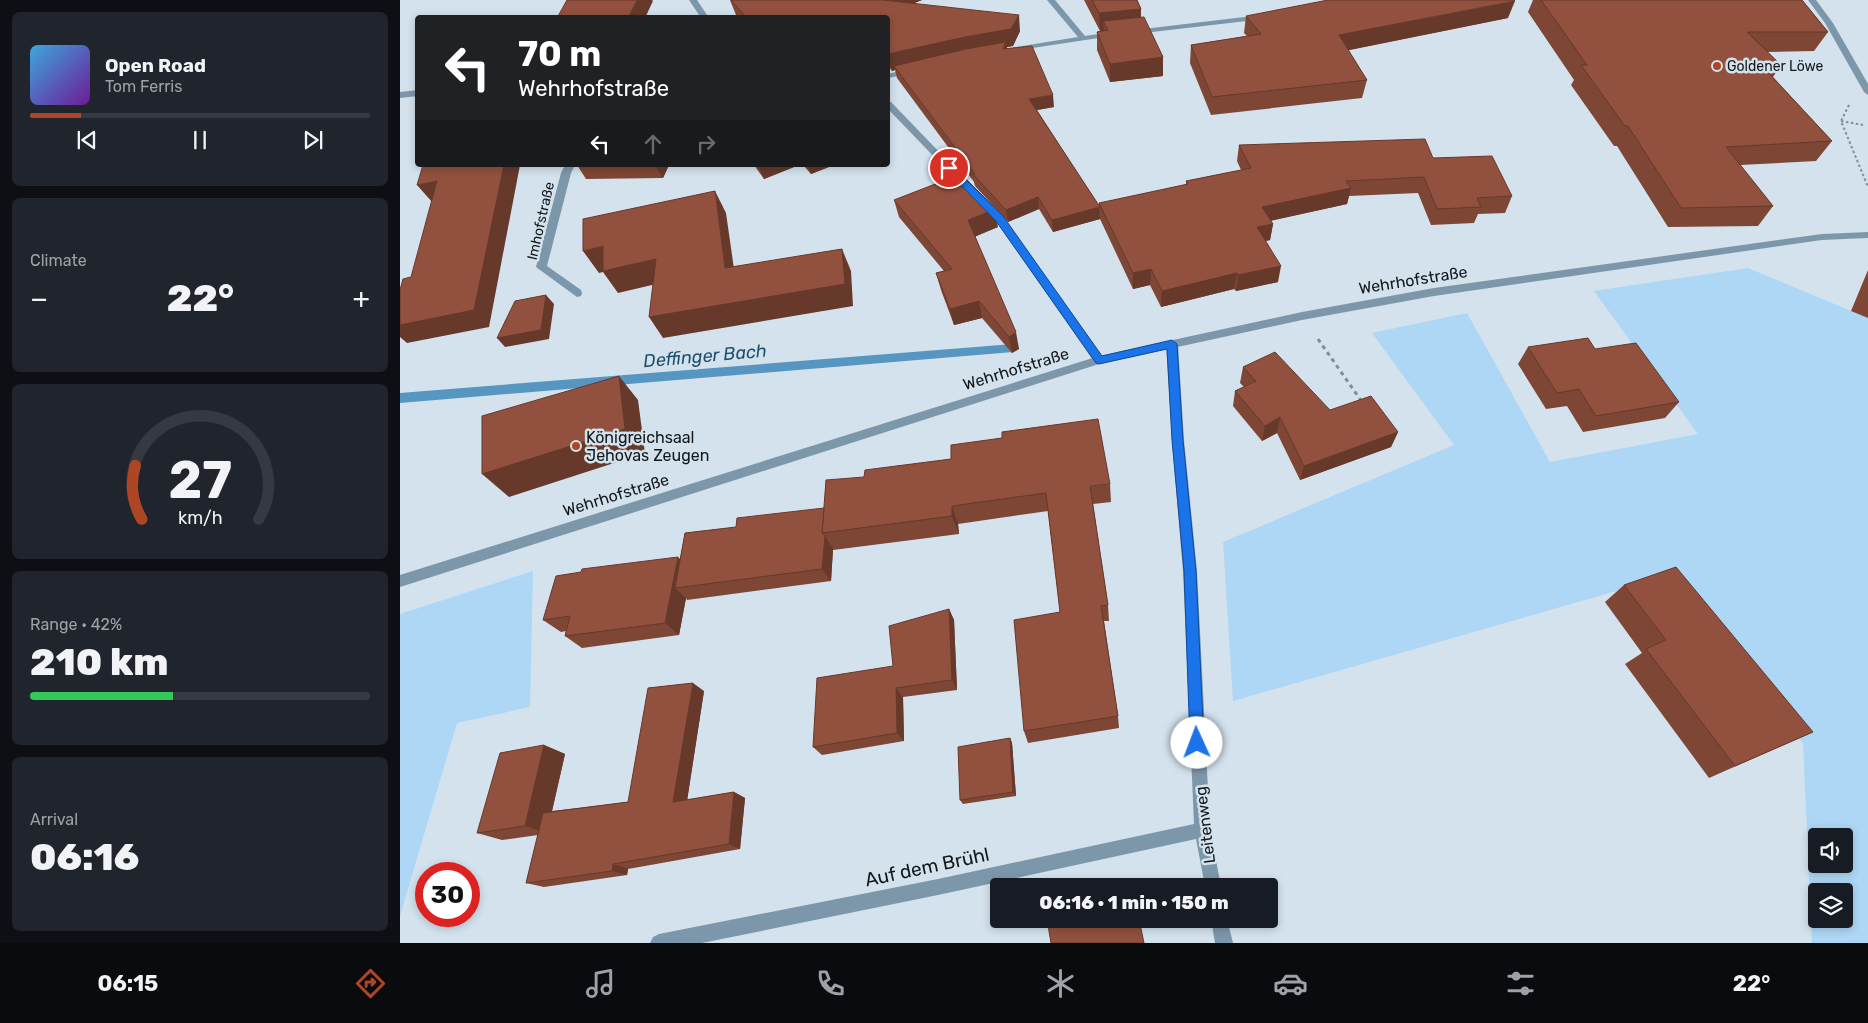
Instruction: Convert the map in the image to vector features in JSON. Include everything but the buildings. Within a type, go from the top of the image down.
[{"type":"street","points":[[693,0],[703,15]]},
{"type":"street","points":[[1051,0],[1083,38]]},
{"type":"street","points":[[1812,0],[1821,11],[1868,92]]},
{"type":"street","points":[[1806,9],[1821,11]]},
{"type":"street","points":[[1129,32],[1267,17]]},
{"type":"street","points":[[1006,50],[1120,34]]},
{"type":"street","points":[[890,76],[923,68]]},
{"type":"street","points":[[400,94],[415,93]]},
{"type":"street","points":[[890,106],[999,218],[1099,360]]},
{"type":"street","name":"Imhofstraße","points":[[569,167],[541,267],[577,293]]},
{"type":"street","name":"Wehrhofstraße","points":[[400,580],[1099,360],[1302,316],[1434,292],[1822,237],[1868,235]]},
{"type":"street","name":"Leitenweg","points":[[1172,344],[1178,440],[1190,571],[1202,830],[1211,878]]},
{"type":"street","name":"Auf dem Brühl","points":[[659,943],[938,887],[1202,830]]},
{"type":"street","points":[[1221,928],[1224,943]]},
{"type":"path","points":[[1861,77],[1841,121],[1868,187]]},
{"type":"path","points":[[1841,121],[1864,125]]},
{"type":"path","points":[[1302,316],[1363,402]]},
{"type":"shaded area","points":[[1748,268],[1868,318],[1868,943],[1812,943],[1811,928],[1853,928],[1853,883],[1809,883],[1809,873],[1853,873],[1853,828],[1808,828],[1808,854],[1803,743],[1669,576],[1233,701],[1223,542],[1454,445],[1372,333],[1467,313],[1550,462],[1698,434],[1594,291]]},
{"type":"shaded area","points":[[533,571],[530,707],[457,723],[400,916],[400,614]]},
{"type":"waterway","name":"Deffinger Bach","points":[[400,398],[1013,348]]},
{"type":"place","name":"Goldener Löwe","points":[[1717,66]]},
{"type":"place","name":"Königreichsaal Jehovas Zeugen","points":[[576,446]]},
{"type":"route","points":[[949,168],[999,218],[1099,360],[1172,344],[1178,440],[1190,571],[1197,743]]}]
